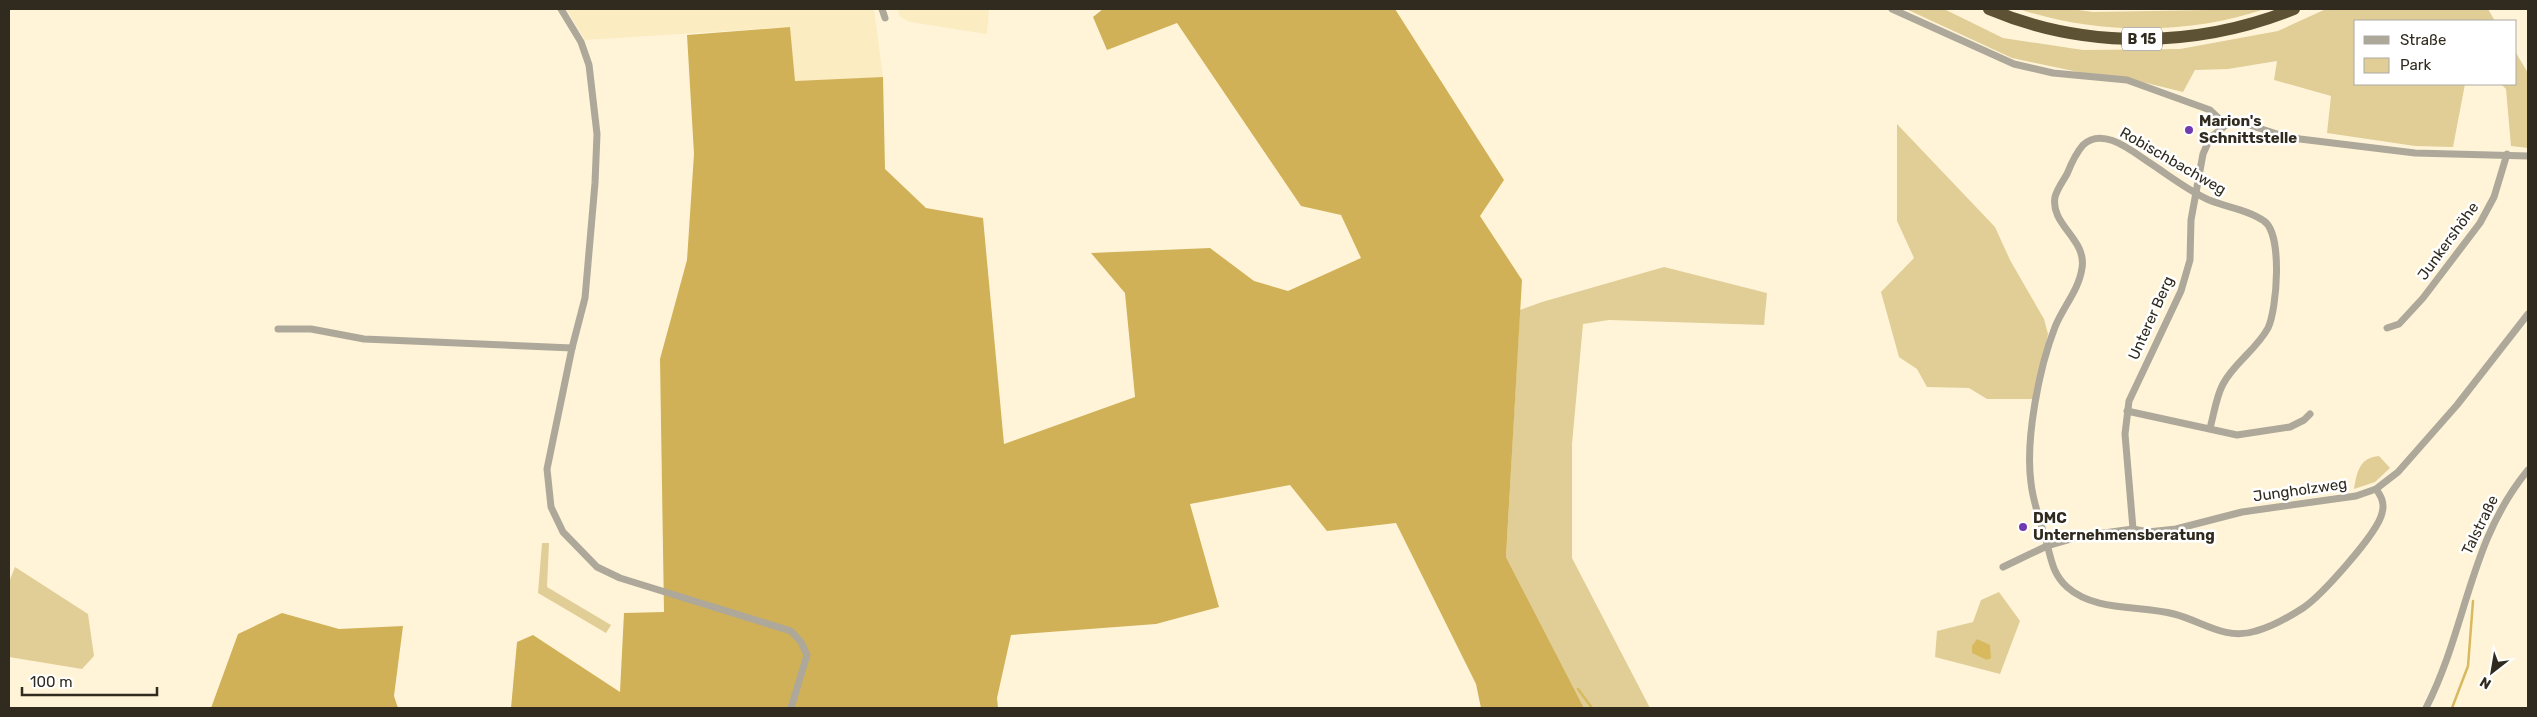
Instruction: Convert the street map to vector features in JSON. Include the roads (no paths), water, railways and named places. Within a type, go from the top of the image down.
[{"type":"highway","name":"B 15","points":[[1989,9],[2064,32],[2135,39],[2169,38],[2217,32],[2268,19],[2294,9]]},
{"type":"street","points":[[561,9],[581,42],[590,65],[597,134],[596,183],[584,298],[547,469],[551,507],[563,532],[597,567],[620,578],[791,631],[802,642],[807,655],[791,708]]},
{"type":"street","points":[[882,9],[884,18]]},
{"type":"street","points":[[1892,9],[2014,64],[2053,74],[2127,80],[2210,110],[2226,125],[2242,123],[2277,134],[2300,138],[2415,153],[2528,156]]},
{"type":"street","name":"Unterer Berg","points":[[2133,529],[2125,434],[2128,411],[2140,375],[2181,291],[2190,260],[2191,220],[2205,146],[2210,138],[2226,125]]},
{"type":"street","name":"Robischbachweg","points":[[2210,428],[2222,386],[2260,340],[2271,320],[2276,269],[2276,240],[2271,226],[2262,219],[2223,206],[2196,193],[2122,146],[2105,138],[2093,139],[2083,145],[2056,196],[2055,209],[2059,219],[2076,241],[2083,262],[2081,277],[2061,314],[2049,345],[2035,409],[2030,448],[2031,482],[2052,568],[2060,578],[2068,587],[2091,600],[2177,614],[2214,631],[2232,634],[2256,631],[2306,606],[2353,555],[2374,530],[2381,518],[2383,510],[2382,497],[2376,489]]},
{"type":"street","name":"Junkershöhe","points":[[2387,328],[2399,324],[2423,298],[2480,223],[2494,197],[2507,154]]},
{"type":"street","name":"Jungholzweg","points":[[2003,567],[2047,546],[2082,536],[2133,529],[2148,532],[2176,529],[2242,512],[2356,496],[2376,489],[2398,472],[2458,405],[2528,314]]},
{"type":"street","points":[[278,329],[311,329],[364,339],[572,348]]},
{"type":"street","points":[[2128,411],[2237,434],[2277,430],[2304,420],[2310,414]]},
{"type":"street","name":"Talstraße","points":[[2426,708],[2454,642],[2477,561],[2491,525],[2515,485],[2528,470]]},
{"type":"waterway","points":[[2452,708],[2468,666],[2473,601]]},
{"type":"waterway","points":[[1578,689],[1592,708]]},
{"type":"place","name":"Marion's Schnittstelle","points":[[2189,130]]},
{"type":"place","name":"DMC Unternehmensberatung","points":[[2023,527]]}]
